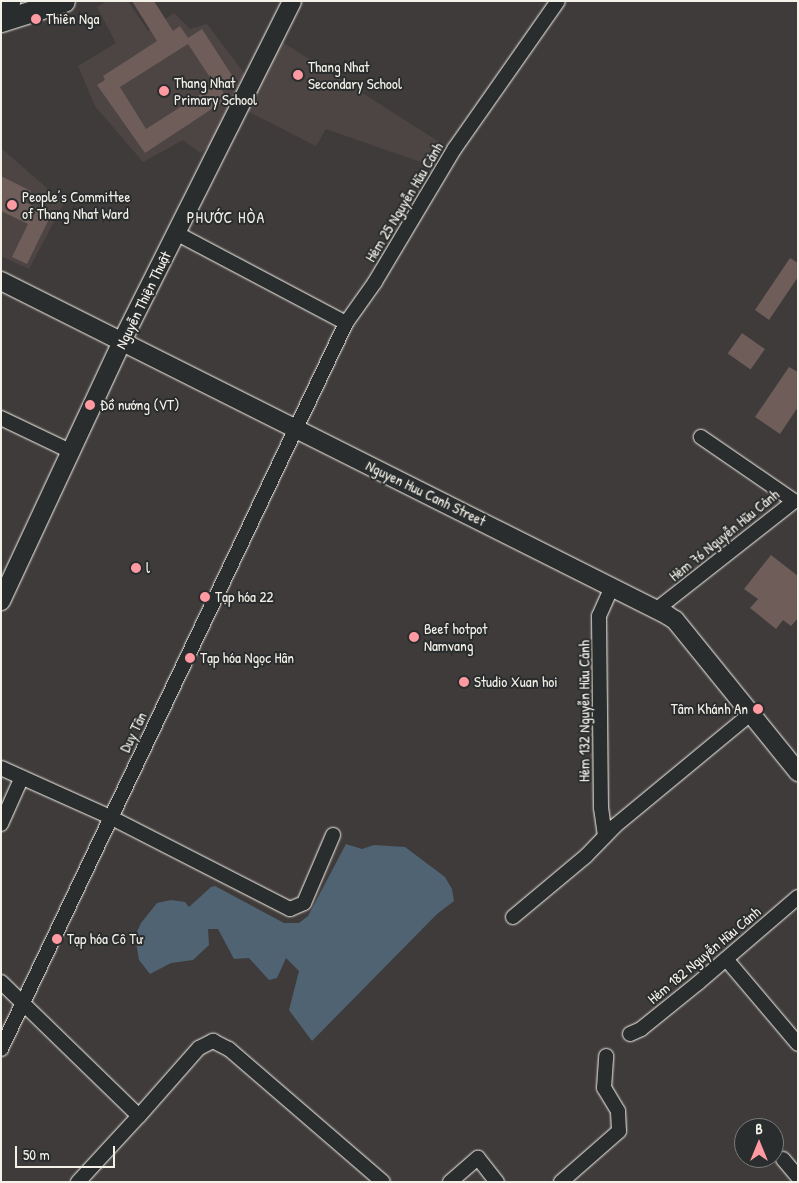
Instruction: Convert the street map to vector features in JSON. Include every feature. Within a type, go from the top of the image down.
[{"type":"main road","points":[[1,4],[9,1]]},
{"type":"main road","points":[[1,21],[64,1]]},
{"type":"street","name":"Nguyễn Thiện Thuật","points":[[1,601],[72,452],[122,341],[292,1]]},
{"type":"street","name":"Hẻm 25 Nguyễn Hữu Cảnh","points":[[298,430],[346,323],[375,282],[455,148],[558,1]]},
{"type":"street","points":[[176,233],[346,323]]},
{"type":"street","name":"Nguyen Huu Canh Street","points":[[1,281],[675,620],[749,715],[797,768]]},
{"type":"street","points":[[1,418],[72,452]]},
{"type":"street","name":"Duy Tân","points":[[1,1049],[110,817],[298,430]]},
{"type":"street","name":"Hẻm 76 Nguyễn Hữu Cảnh","points":[[657,610],[794,500],[701,437]]},
{"type":"street","name":"Hẻm 132 Nguyễn Hữu Cảnh","points":[[605,836],[601,808],[599,616],[612,587]]},
{"type":"street","points":[[513,917],[605,836],[749,715]]},
{"type":"street","points":[[1,768],[110,817],[290,908],[304,903],[333,835]]},
{"type":"street","points":[[1,824],[22,777]]},
{"type":"street","name":"Hẻm 182 Nguyễn Hữu Cảnh","points":[[630,1034],[641,1029],[798,897]]},
{"type":"street","points":[[726,959],[798,1044]]},
{"type":"street","points":[[1,982],[23,1001],[139,1116]]},
{"type":"street","points":[[78,1182],[199,1048],[213,1041],[229,1049],[383,1182]]},
{"type":"street","points":[[560,1182],[619,1131],[618,1111],[604,1088],[606,1056]]},
{"type":"street","points":[[450,1182],[478,1158],[496,1182]]},
{"type":"street","points":[[784,1160],[798,1177]]},
{"type":"shaded area","name":"Thang Nhat Primary School","points":[[107,1],[128,1],[148,31],[174,13],[190,29],[207,24],[247,77],[211,145],[200,153],[183,140],[143,162],[95,106],[78,66],[116,43],[97,7]]},
{"type":"shaded area","name":"Thang Nhat Secondary School","points":[[279,40],[444,145],[432,166],[326,129],[316,146],[245,110]]},
{"type":"shaded area","points":[[1,148],[64,203],[29,269],[1,256]]},
{"type":"water","points":[[346,844],[362,849],[374,845],[405,847],[445,877],[452,889],[454,901],[437,914],[312,1041],[289,1010],[299,971],[286,958],[277,978],[269,980],[249,958],[234,959],[218,929],[208,929],[209,945],[193,960],[171,963],[150,974],[139,960],[135,936],[141,923],[157,903],[171,900],[185,902],[189,907],[211,887],[215,886],[284,923],[299,923],[308,916]]},
{"type":"building","points":[[132,1],[154,1],[173,31],[180,26],[188,38],[202,29],[235,80],[221,89],[227,99],[145,153],[97,85],[105,80],[103,76],[157,41]],"holes":[[[188,44],[215,85],[146,129],[120,87]]]},
{"type":"building","points":[[1,176],[31,191],[25,202],[51,215],[27,264],[12,257],[28,224],[1,211]]},
{"type":"building","points":[[790,258],[798,263],[798,277],[769,320],[755,310]]},
{"type":"building","points":[[742,333],[765,349],[751,370],[728,353]]},
{"type":"building","points":[[789,367],[798,372],[798,407],[780,434],[755,417]]},
{"type":"building","points":[[771,555],[798,576],[798,618],[791,626],[783,620],[776,629],[750,608],[758,599],[744,589]]},
{"type":"place","name":"Thiên Nga","points":[[36,19]]},
{"type":"place","name":"Thang Nhat Secondary School","points":[[298,75]]},
{"type":"place","name":"Thang Nhat Primary School","points":[[164,91]]},
{"type":"place","name":"People’s Committee of Thang Nhat Ward","points":[[12,205]]},
{"type":"place","name":"Đồ nướng (VT)","points":[[90,405]]},
{"type":"place","name":"l","points":[[136,568]]},
{"type":"place","name":"Tạp hóa 22","points":[[205,597]]},
{"type":"place","name":"Beef hotpot Namvang","points":[[414,637]]},
{"type":"place","name":"Tạp hóa Ngọc Hân","points":[[190,658]]},
{"type":"place","name":"Studio Xuan hoi","points":[[464,682]]},
{"type":"place","name":"Tâm Khánh An","points":[[758,709]]},
{"type":"place","name":"Tạp hóa Cô Tư","points":[[57,939]]},
{"type":"district","name":"PHƯỚC HÒA","points":[[226,217]]}]
